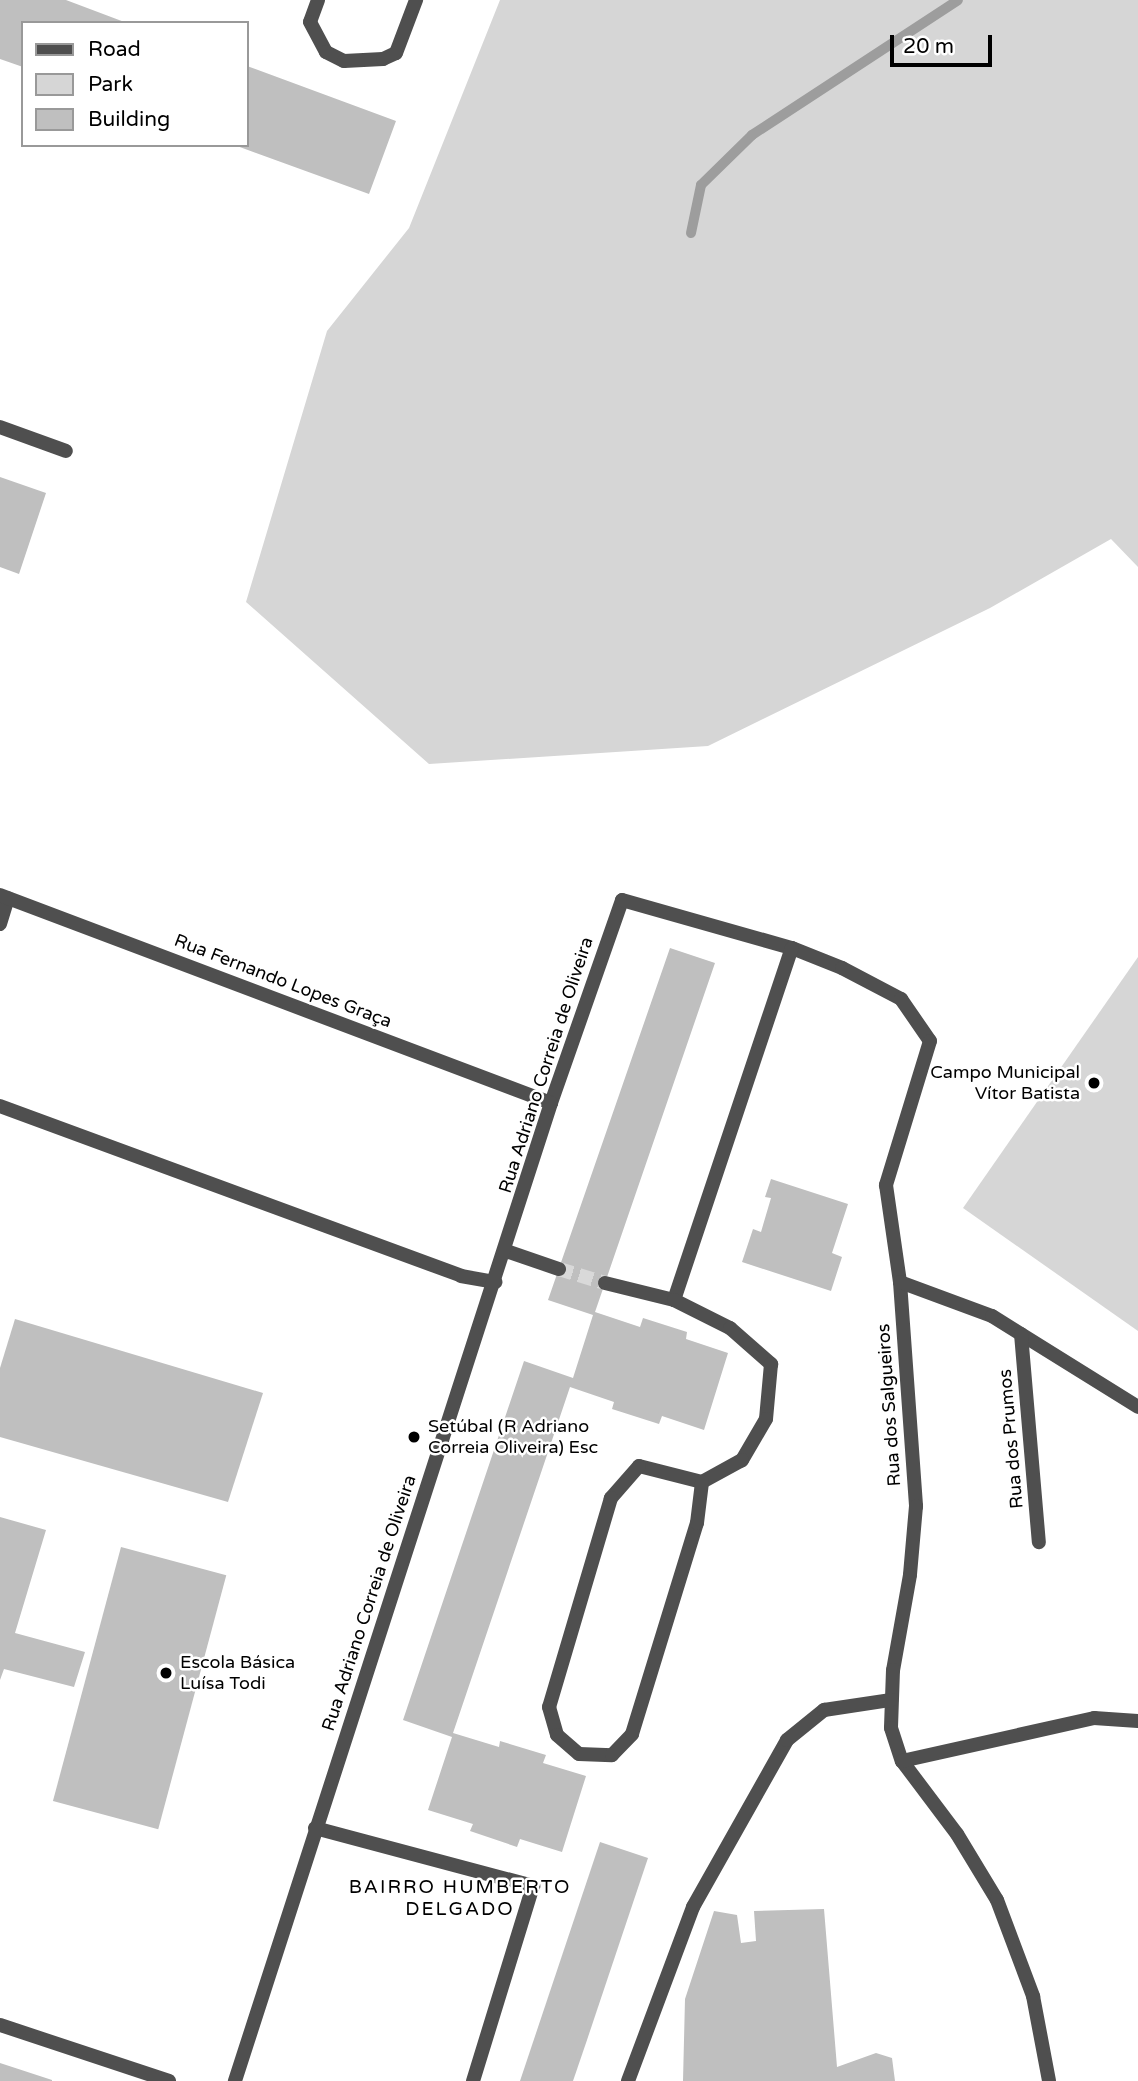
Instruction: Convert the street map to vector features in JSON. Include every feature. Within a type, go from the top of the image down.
[{"type":"street","points":[[318,0],[310,22],[326,52],[344,61],[361,61],[397,53],[416,0]]},
{"type":"street","points":[[0,427],[66,451]]},
{"type":"street","points":[[0,924],[4,896]]},
{"type":"street","name":"Rua Fernando Lopes Graça","points":[[4,896],[551,1103]]},
{"type":"street","name":"Rua Adriano Correia de Oliveira","points":[[236,2081],[315,1828],[506,1251],[551,1103],[622,900]]},
{"type":"street","name":"Rua dos Salgueiros","points":[[622,900],[792,948],[901,999],[930,1041],[886,1185],[900,1282],[916,1506],[911,1575],[891,1700],[891,1728],[902,1761],[957,1834],[997,1900],[1033,1996],[1049,2081]]},
{"type":"street","points":[[674,1300],[792,948]]},
{"type":"street","points":[[0,1106],[448,1272],[495,1282]]},
{"type":"street","points":[[506,1251],[559,1269]]},
{"type":"street","points":[[900,1282],[992,1316],[1138,1407]]},
{"type":"street","points":[[605,1283],[674,1300],[730,1328],[771,1364],[766,1419],[742,1460],[702,1482],[639,1466],[611,1498],[549,1707],[558,1735],[579,1754],[612,1755],[632,1734],[697,1523],[702,1482]]},
{"type":"street","name":"Rua dos Prumos","points":[[1021,1334],[1038,1542]]},
{"type":"street","points":[[628,2081],[693,1907],[788,1740],[824,1710],[891,1700]]},
{"type":"street","points":[[902,1761],[1094,1718],[1138,1721]]},
{"type":"street","points":[[315,1828],[533,1886],[473,2081]]},
{"type":"street","points":[[0,2025],[169,2081]]},
{"type":"green space","points":[[500,0],[1138,0],[1138,567],[1111,539],[990,608],[708,746],[429,764],[246,602],[327,331],[409,228]]},
{"type":"green space","name":"Campo Municipal Vítor Batista","points":[[1138,957],[1138,1331],[963,1208]]},
{"type":"building","points":[[0,0],[66,0],[122,21],[21,21],[21,66],[0,59]]},
{"type":"building","points":[[248,66],[396,121],[369,194],[240,147],[248,147]]},
{"type":"building","points":[[0,477],[46,493],[19,574],[0,567]]},
{"type":"building","points":[[670,948],[715,963],[595,1312],[640,1327],[643,1318],[687,1332],[686,1339],[728,1353],[704,1430],[662,1416],[659,1424],[612,1409],[614,1402],[570,1387],[453,1733],[499,1747],[500,1741],[546,1755],[543,1763],[586,1776],[562,1852],[520,1839],[517,1847],[470,1831],[473,1824],[428,1810],[452,1737],[403,1720],[524,1361],[573,1378],[593,1315],[548,1300]]},
{"type":"building","points":[[771,1179],[848,1204],[832,1253],[842,1257],[831,1291],[742,1262],[753,1229],[761,1232],[771,1198],[765,1197]]},
{"type":"building","points":[[15,1319],[263,1393],[228,1502],[0,1437],[0,1368]]},
{"type":"building","points":[[0,1517],[46,1530],[15,1633],[85,1652],[74,1687],[4,1669],[0,1680]]},
{"type":"building","points":[[121,1547],[226,1575],[158,1829],[53,1801]]},
{"type":"building","points":[[600,1842],[648,1858],[573,2081],[520,2081]]},
{"type":"building","points":[[824,1909],[837,2067],[876,2053],[892,2058],[895,2081],[683,2081],[685,1999],[714,1911],[737,1915],[741,1943],[756,1941],[754,1911]]},
{"type":"building","points":[[0,2063],[52,2080],[52,2081],[0,2081]]},
{"type":"waterway","points":[[691,233],[701,185],[752,135],[958,0]]},
{"type":"tunnel","points":[[559,1269],[605,1283]]},
{"type":"place","name":"Campo Municipal Vítor Batista","points":[[1094,1083]]},
{"type":"place","name":"Setúbal (R Adriano Correia Oliveira) Esc","points":[[414,1437]]},
{"type":"place","name":"Escola Básica Luísa Todi","points":[[166,1673]]},
{"type":"district","name":"BAIRRO HUMBERTO DELGADO","points":[[460,1899]]}]
